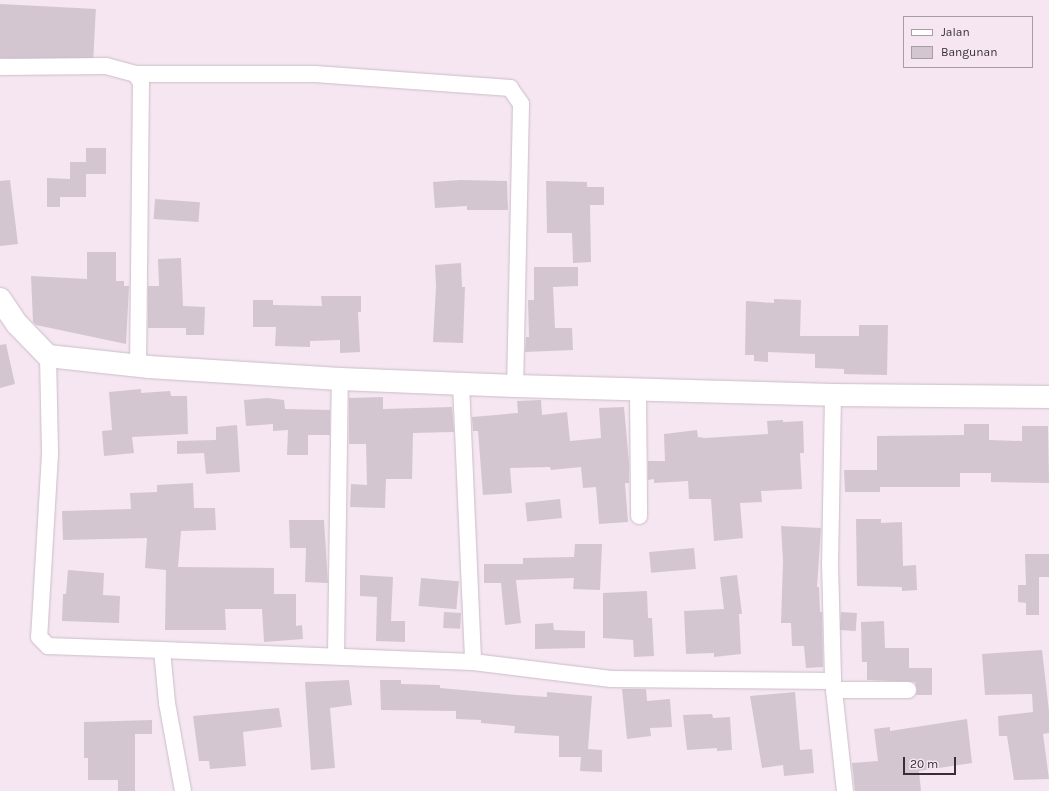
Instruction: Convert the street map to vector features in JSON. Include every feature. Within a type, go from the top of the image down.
[{"type":"street","points":[[0,67],[106,66],[135,74],[315,74],[510,88],[521,104],[515,386]]},
{"type":"street","points":[[135,74],[141,82],[138,366]]},
{"type":"street","points":[[0,299],[17,324],[48,356],[138,366],[340,379],[515,386],[833,395],[1049,396]]},
{"type":"street","points":[[48,356],[50,454],[39,637],[48,646],[473,662],[611,679],[833,685],[908,690]]},
{"type":"street","points":[[336,656],[340,379]]},
{"type":"street","points":[[461,384],[473,662]]},
{"type":"street","points":[[638,390],[639,516]]},
{"type":"street","points":[[833,395],[830,563],[833,685],[845,791]]},
{"type":"street","points":[[162,650],[167,703],[183,791]]},
{"type":"building","points":[[0,4],[96,9],[93,63],[0,58]]},
{"type":"building","points":[[86,148],[106,148],[106,174],[86,174],[86,197],[60,197],[60,207],[47,207],[47,178],[70,179],[70,162],[86,162]]},
{"type":"building","points":[[10,180],[18,244],[0,246],[0,181]]},
{"type":"building","points":[[460,180],[507,181],[508,210],[467,210],[467,206],[435,208],[433,182]]},
{"type":"building","points":[[546,181],[587,182],[587,187],[604,187],[604,205],[590,205],[591,262],[573,263],[572,233],[547,233]]},
{"type":"building","points":[[155,199],[200,202],[198,222],[154,219]]},
{"type":"building","points":[[87,252],[116,252],[116,281],[124,281],[124,286],[129,286],[126,344],[36,325],[33,322],[31,276],[87,279]]},
{"type":"building","points":[[181,258],[183,306],[205,307],[204,335],[186,335],[186,328],[148,328],[148,286],[159,286],[158,259]]},
{"type":"building","points":[[461,263],[462,287],[465,287],[463,343],[433,342],[436,286],[435,265]]},
{"type":"building","points":[[534,267],[578,267],[578,286],[553,287],[555,328],[572,328],[573,350],[525,352],[526,337],[529,337],[528,300],[534,300]]},
{"type":"building","points":[[321,296],[361,296],[361,312],[358,312],[360,352],[340,353],[340,340],[310,341],[310,347],[275,346],[276,327],[253,327],[253,300],[273,300],[273,305],[322,306]]},
{"type":"building","points":[[774,299],[801,300],[800,336],[859,336],[859,325],[888,325],[887,375],[844,374],[844,369],[815,368],[815,354],[768,352],[768,362],[754,361],[754,355],[745,355],[746,301],[774,303]]},
{"type":"building","points":[[6,344],[15,384],[0,388],[0,345]]},
{"type":"building","points":[[141,389],[141,393],[170,391],[171,396],[187,396],[188,434],[132,437],[134,453],[104,456],[102,431],[112,430],[109,392]]},
{"type":"building","points":[[383,397],[383,409],[452,407],[454,432],[413,433],[412,479],[386,479],[385,508],[350,507],[351,484],[367,485],[366,444],[349,444],[349,398]]},
{"type":"building","points":[[267,398],[284,400],[285,409],[330,410],[330,435],[308,435],[308,455],[287,455],[288,430],[273,431],[273,424],[246,426],[244,400]]},
{"type":"building","points":[[541,400],[542,415],[567,412],[570,441],[601,438],[599,408],[624,407],[629,462],[629,483],[625,483],[628,522],[599,524],[596,487],[583,488],[581,467],[551,470],[550,467],[510,468],[512,493],[483,495],[478,431],[473,431],[472,417],[518,413],[517,401]]},
{"type":"building","points":[[783,420],[783,422],[803,421],[804,453],[800,453],[802,489],[761,491],[762,502],[740,503],[743,538],[714,541],[711,499],[689,499],[688,481],[654,483],[654,479],[648,480],[648,461],[665,461],[664,434],[697,430],[698,437],[705,438],[768,434],[767,421]]},
{"type":"building","points":[[964,424],[989,424],[989,440],[1022,441],[1022,426],[1048,426],[1049,483],[991,482],[991,473],[960,473],[960,487],[880,487],[880,492],[845,492],[844,470],[877,470],[877,436],[964,435]]},
{"type":"building","points":[[237,425],[240,472],[206,474],[204,453],[177,454],[177,441],[216,440],[216,427]]},
{"type":"building","points":[[193,483],[194,508],[215,508],[216,530],[181,531],[178,567],[274,568],[274,594],[296,594],[296,626],[302,625],[303,639],[264,642],[262,609],[225,609],[226,630],[165,630],[166,570],[145,568],[147,538],[63,540],[62,511],[131,509],[130,493],[157,492],[157,485]]},
{"type":"building","points":[[560,499],[562,518],[527,522],[525,503]]},
{"type":"building","points":[[856,519],[881,519],[881,523],[902,522],[903,566],[916,565],[917,590],[902,591],[902,587],[857,586]]},
{"type":"building","points":[[289,520],[324,520],[328,583],[305,582],[306,548],[290,548]]},
{"type":"building","points":[[781,526],[821,528],[817,587],[819,587],[820,612],[822,612],[823,667],[806,668],[804,646],[792,646],[791,623],[781,623],[783,561]]},
{"type":"building","points":[[575,544],[602,544],[600,590],[573,589],[574,578],[516,580],[521,623],[505,625],[501,583],[484,583],[484,564],[523,564],[523,558],[574,557]]},
{"type":"building","points":[[694,548],[696,569],[651,573],[649,552]]},
{"type":"building","points":[[1025,554],[1049,554],[1049,577],[1039,577],[1039,615],[1026,615],[1026,603],[1018,602],[1018,585],[1026,585]]},
{"type":"building","points":[[68,570],[104,573],[103,595],[120,596],[119,623],[62,621],[63,594],[66,594]]},
{"type":"building","points":[[360,575],[393,577],[391,621],[405,621],[405,642],[376,641],[377,597],[360,596]]},
{"type":"building","points":[[737,575],[742,614],[739,614],[741,654],[714,657],[714,653],[686,654],[684,611],[724,609],[720,577]]},
{"type":"building","points":[[421,578],[459,581],[456,609],[419,606]]},
{"type":"building","points":[[647,591],[648,618],[652,618],[654,656],[634,657],[633,640],[603,638],[603,593]]},
{"type":"building","points":[[444,612],[461,613],[460,629],[443,628]]},
{"type":"building","points":[[841,612],[857,613],[856,631],[840,630]]},
{"type":"building","points":[[884,621],[885,648],[909,648],[909,668],[932,668],[932,695],[916,695],[917,690],[915,682],[867,680],[867,662],[862,662],[861,622]]},
{"type":"building","points":[[553,623],[554,630],[585,631],[585,648],[535,649],[535,624]]},
{"type":"building","points":[[1042,650],[1049,711],[1049,733],[1043,734],[1049,779],[1014,780],[1007,736],[999,736],[998,716],[1033,712],[1032,694],[985,695],[982,654]]},
{"type":"building","points":[[349,680],[352,705],[330,708],[335,768],[311,770],[305,682]]},
{"type":"building","points":[[380,680],[401,680],[401,684],[440,685],[440,688],[517,695],[547,697],[547,692],[592,696],[588,749],[602,750],[602,772],[580,771],[581,757],[559,757],[559,736],[514,733],[515,726],[481,723],[481,720],[456,719],[456,711],[381,710]]},
{"type":"building","points":[[622,689],[646,689],[647,701],[670,699],[672,727],[650,728],[651,736],[627,739]]},
{"type":"building","points":[[795,692],[800,750],[812,749],[814,773],[784,776],[783,765],[762,768],[750,696]]},
{"type":"building","points":[[279,708],[282,727],[243,732],[246,766],[210,769],[209,761],[199,761],[193,716]]},
{"type":"building","points":[[712,714],[713,718],[730,717],[732,750],[717,751],[717,748],[687,750],[683,715]]},
{"type":"building","points":[[967,719],[972,763],[919,771],[921,791],[855,791],[852,763],[878,761],[874,729],[890,727],[890,731]]},
{"type":"building","points":[[152,720],[152,734],[135,734],[135,791],[118,791],[118,780],[88,780],[88,758],[84,758],[84,722]]}]
